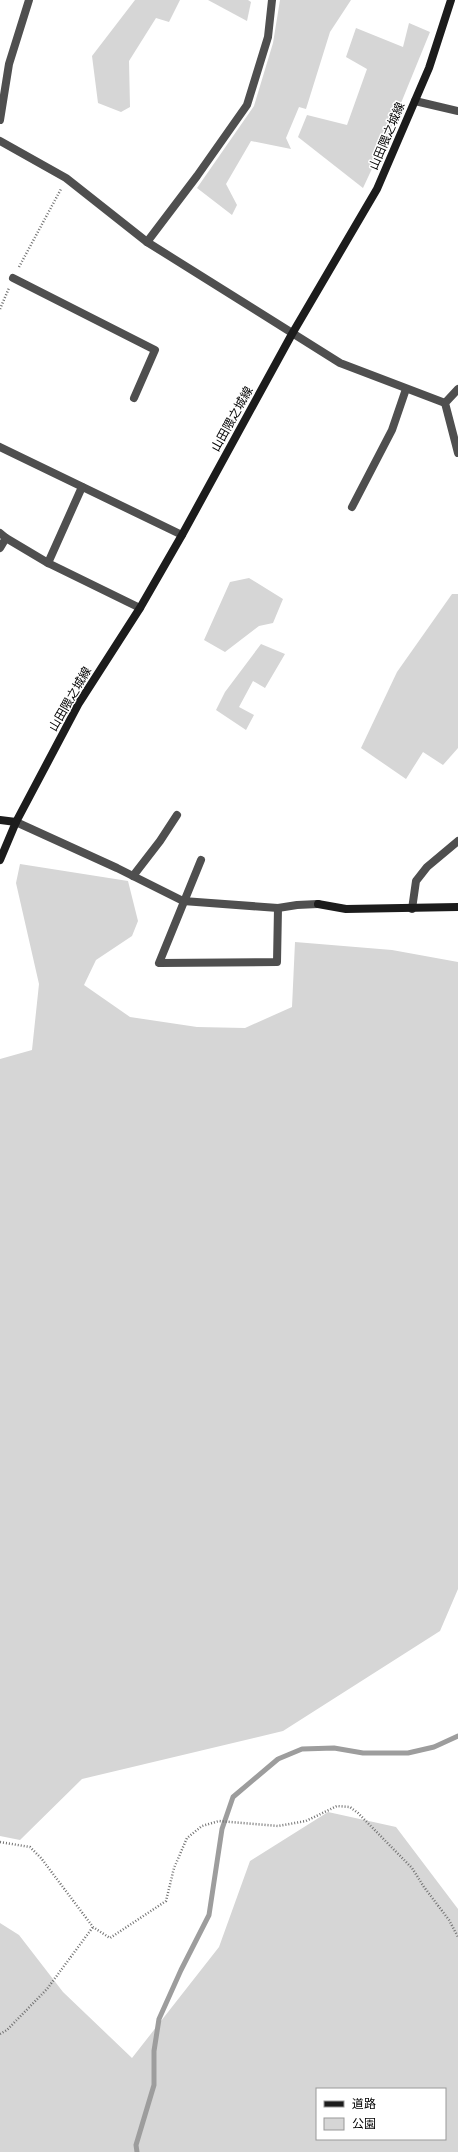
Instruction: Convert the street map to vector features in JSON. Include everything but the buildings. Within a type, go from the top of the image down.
[{"type":"main road","name":"山田隈之城線","points":[[0,860],[16,822],[79,703],[140,608],[182,535],[292,334],[376,189],[429,68],[451,0]]},
{"type":"main road","points":[[0,820],[16,822]]},
{"type":"main road","points":[[318,904],[346,909],[458,907]]},
{"type":"street","points":[[0,120],[9,64],[29,0]]},
{"type":"street","points":[[147,242],[197,176],[247,105],[268,37],[272,0]]},
{"type":"street","points":[[415,101],[458,111]]},
{"type":"street","points":[[0,141],[66,178],[147,242],[340,363],[445,404]]},
{"type":"street","points":[[13,278],[155,350],[134,398]]},
{"type":"street","points":[[352,507],[392,430],[406,389]]},
{"type":"street","points":[[445,404],[458,389]]},
{"type":"street","points":[[445,404],[458,453]]},
{"type":"street","points":[[0,447],[182,535]]},
{"type":"street","points":[[48,563],[82,487]]},
{"type":"street","points":[[0,548],[3,535],[48,563],[140,608]]},
{"type":"street","points":[[133,876],[160,842],[176,815]]},
{"type":"street","points":[[16,822],[133,876],[183,901],[278,908],[297,904],[318,904]]},
{"type":"street","points":[[412,909],[416,881],[427,867],[458,841]]},
{"type":"street","points":[[201,860],[159,963],[277,962],[278,908]]},
{"type":"path","points":[[0,308],[13,278],[66,178]]},
{"type":"path","points":[[0,1842],[30,1847],[41,1858],[93,1927],[110,1938],[166,1901],[174,1868],[187,1838],[202,1826],[219,1821],[278,1826],[306,1821],[337,1806],[350,1808],[358,1813],[412,1868],[424,1887],[449,1920],[458,1937]]},
{"type":"path","points":[[0,2034],[7,2030],[47,1989],[93,1927]]},
{"type":"green space","points":[[135,0],[180,0],[169,22],[156,18],[129,61],[130,107],[121,112],[98,103],[92,56]]},
{"type":"green space","points":[[208,0],[248,0],[251,2],[247,21]]},
{"type":"green space","points":[[280,0],[351,0],[330,32],[306,109],[299,107],[286,138],[291,149],[251,141],[226,184],[237,205],[232,215],[197,188],[254,106],[273,43]]},
{"type":"green space","points":[[409,23],[430,32],[390,130],[363,188],[298,137],[307,115],[347,125],[367,69],[346,57],[356,28],[403,47]]},
{"type":"green space","points":[[249,578],[283,599],[273,623],[259,626],[225,652],[204,640],[230,582]]},
{"type":"green space","points":[[452,594],[458,594],[458,748],[443,765],[423,752],[406,779],[361,748],[397,672]]},
{"type":"green space","points":[[261,644],[285,654],[265,688],[253,681],[239,707],[254,715],[246,730],[216,710],[225,692]]},
{"type":"green space","points":[[20,864],[128,881],[138,921],[132,936],[96,960],[84,985],[130,1017],[197,1027],[245,1028],[292,1007],[295,942],[392,950],[458,962],[458,1589],[440,1631],[283,1731],[82,1779],[20,1840],[0,1836],[0,1059],[32,1050],[39,984],[16,883]]},
{"type":"green space","points":[[328,1812],[396,1827],[458,1909],[458,2152],[0,2152],[0,1923],[19,1935],[63,1992],[132,2058],[219,1947],[250,1861]]},
{"type":"waterway","points":[[137,2152],[136,2145],[154,2085],[154,2051],[159,2019],[181,1970],[209,1915],[222,1829],[233,1797],[278,1759],[302,1749],[334,1748],[363,1753],[408,1753],[434,1747],[458,1736]]}]
